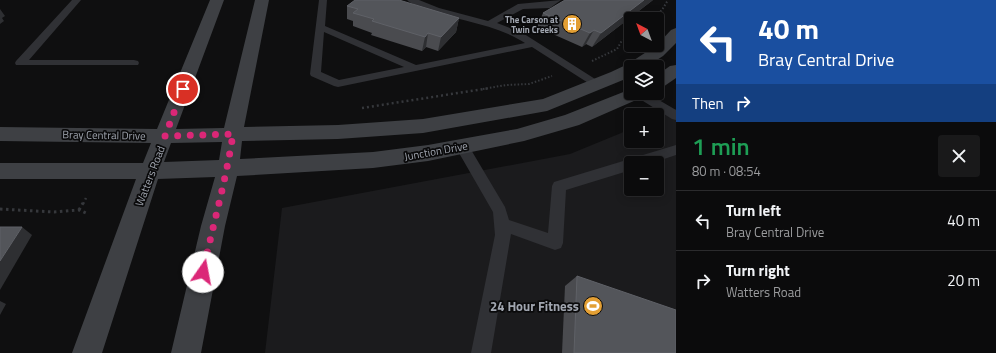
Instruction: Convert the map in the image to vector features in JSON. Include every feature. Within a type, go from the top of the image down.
[{"type":"street","name":"Watters Road","points":[[87,353],[150,171],[217,0]]},
{"type":"street","points":[[186,353],[213,226],[228,168],[233,134],[262,0]]},
{"type":"street","points":[[647,60],[654,56],[671,40],[676,33]]},
{"type":"street","points":[[664,78],[676,70]]},
{"type":"street","points":[[233,134],[338,132],[423,126],[547,105],[624,72]]},
{"type":"street","points":[[517,136],[530,116],[577,101],[597,89],[597,84]]},
{"type":"street","name":"Junction Drive","points":[[228,168],[373,160],[428,153],[517,136],[572,120],[624,99]]},
{"type":"street","name":"Bray Central Drive","points":[[0,134],[165,136],[233,134]]},
{"type":"street","points":[[0,171],[150,171],[228,168]]},
{"type":"lane","points":[[77,0],[20,63],[134,64]]},
{"type":"lane","points":[[323,0],[315,74],[338,84],[534,44]]},
{"type":"lane","points":[[411,0],[436,10],[490,24],[518,34],[597,84]]},
{"type":"lane","points":[[490,24],[521,6],[550,5],[557,0]]},
{"type":"lane","points":[[320,27],[415,68]]},
{"type":"lane","points":[[650,100],[676,116]]},
{"type":"lane","points":[[462,146],[500,211],[502,224],[503,235],[481,353]]},
{"type":"lane","points":[[658,156],[676,150]]},
{"type":"lane","points":[[502,224],[555,243],[559,186],[624,167]]},
{"type":"path","points":[[660,12],[668,0]]},
{"type":"path","points":[[361,108],[506,85],[529,84],[617,49],[621,42],[624,40]]},
{"type":"path","points":[[79,210],[86,198]]},
{"type":"path","points":[[0,209],[54,212],[79,210],[88,214]]},
{"type":"shaded area","points":[[676,109],[676,353],[265,353],[282,208],[570,154],[624,132],[624,148],[664,148],[664,115]]},
{"type":"building","points":[[355,0],[399,0],[459,18],[441,37],[428,33],[425,37],[372,21],[374,19],[353,13],[358,9],[347,6]]},
{"type":"building","points":[[565,0],[644,0],[628,12],[624,12],[624,15],[601,33],[594,30],[590,33],[543,13]]},
{"type":"building","points":[[0,227],[22,227],[0,261]]},
{"type":"building","name":"24 Hour Fitness","points":[[577,276],[676,310],[676,353],[574,353]]},
{"type":"place","name":"The Carson at Twin Creeks","points":[[572,24]]},
{"type":"place","name":"24 Hour Fitness","points":[[593,306]]},
{"type":"route","points":[[183,89],[165,136],[233,134],[228,168],[203,272]]}]
